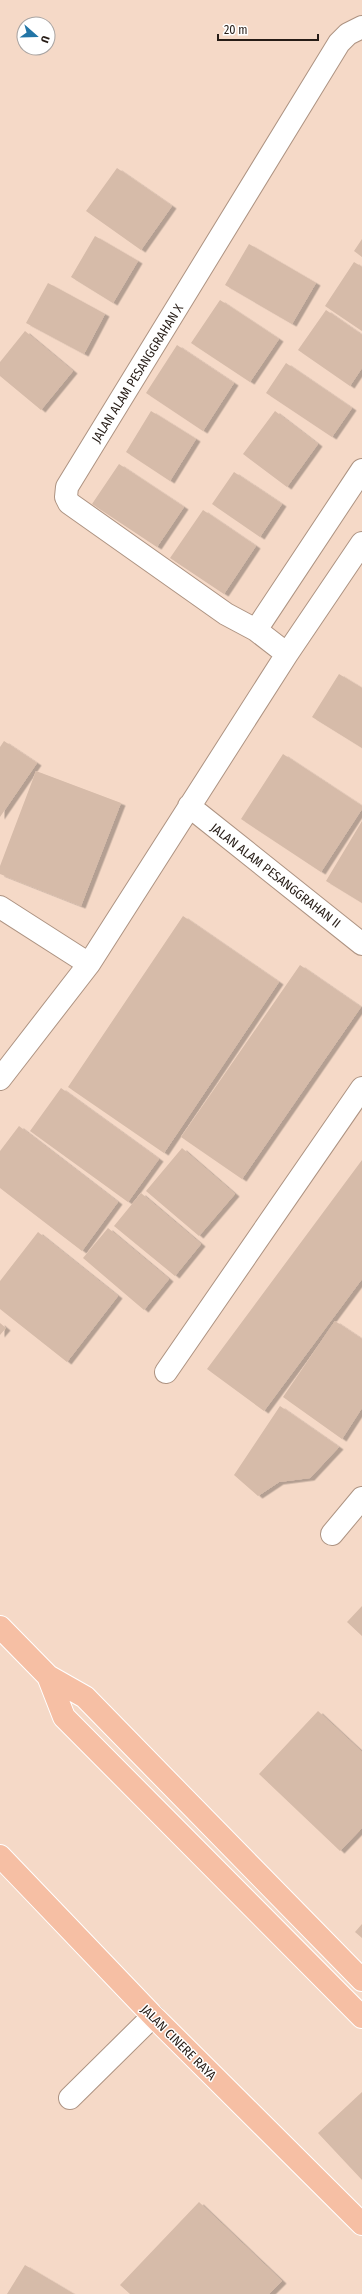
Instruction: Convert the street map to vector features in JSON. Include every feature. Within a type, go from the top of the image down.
[{"type":"main road","points":[[0,1626],[48,1676],[85,1697],[362,1980]]},
{"type":"main road","points":[[48,1676],[64,1717],[362,2017]]},
{"type":"main road","name":"JALAN CINERE RAYA","points":[[0,1856],[152,2016],[362,2224]]},
{"type":"street","name":"JALAN ALAM PESANGGRAHAN X","points":[[287,654],[256,630],[226,614],[69,503],[66,497],[67,488],[339,43],[348,34],[362,27]]},
{"type":"street","points":[[256,630],[362,470]]},
{"type":"street","points":[[0,1079],[89,964],[287,654],[362,543]]},
{"type":"street","name":"JALAN ALAM PESANGGRAHAN II","points":[[189,806],[362,944]]},
{"type":"street","points":[[0,907],[89,964]]},
{"type":"street","points":[[166,1372],[362,1088]]},
{"type":"street","points":[[332,1534],[362,1498]]},
{"type":"street","points":[[70,2098],[152,2016]]},
{"type":"building","points":[[117,168],[172,206],[141,250],[86,211]]},
{"type":"building","points":[[95,236],[138,261],[113,303],[71,277]]},
{"type":"building","points":[[362,239],[362,257],[354,251]]},
{"type":"building","points":[[249,244],[316,283],[292,324],[225,285]]},
{"type":"building","points":[[354,262],[362,267],[362,331],[325,306]]},
{"type":"building","points":[[48,283],[105,314],[84,354],[26,323]]},
{"type":"building","points":[[220,300],[279,339],[250,382],[191,343]]},
{"type":"building","points":[[326,310],[362,335],[362,368],[350,386],[298,350]]},
{"type":"building","points":[[25,331],[73,371],[41,410],[0,376],[0,362]]},
{"type":"building","points":[[177,345],[234,383],[203,431],[146,393]]},
{"type":"building","points":[[286,363],[352,408],[332,437],[266,393]]},
{"type":"building","points":[[151,411],[196,439],[170,481],[126,452]]},
{"type":"building","points":[[275,411],[318,444],[287,487],[243,454]]},
{"type":"building","points":[[119,464],[184,507],[157,547],[92,504]]},
{"type":"building","points":[[234,472],[282,504],[260,537],[212,504]]},
{"type":"building","points":[[203,510],[256,546],[224,594],[170,558]]},
{"type":"building","points":[[339,674],[362,688],[362,748],[312,717]]},
{"type":"building","points":[[4,741],[37,763],[0,817],[0,747]]},
{"type":"building","points":[[283,754],[362,806],[362,809],[321,872],[241,819]]},
{"type":"building","points":[[36,771],[121,803],[81,906],[0,874],[0,866]]},
{"type":"building","points":[[362,821],[362,903],[326,881]]},
{"type":"building","points":[[183,916],[279,982],[164,1153],[68,1087]]},
{"type":"building","points":[[300,965],[361,1007],[242,1179],[181,1137]]},
{"type":"building","points":[[61,1088],[159,1159],[128,1202],[30,1131]]},
{"type":"building","points":[[19,1126],[118,1202],[82,1251],[0,1188],[0,1151]]},
{"type":"building","points":[[182,1148],[235,1194],[199,1236],[146,1191]]},
{"type":"building","points":[[362,1160],[362,1279],[264,1411],[207,1369]]},
{"type":"building","points":[[141,1193],[201,1244],[175,1276],[114,1226]]},
{"type":"building","points":[[108,1228],[169,1279],[144,1310],[83,1258]]},
{"type":"building","points":[[38,1232],[118,1296],[67,1362],[0,1309],[0,1281]]},
{"type":"building","points":[[335,1321],[362,1339],[362,1408],[342,1439],[283,1397]]},
{"type":"building","points":[[0,1323],[6,1328],[0,1335]]},
{"type":"building","points":[[280,1406],[339,1447],[310,1478],[279,1482],[258,1496],[234,1475]]},
{"type":"building","points":[[362,1606],[362,1636],[347,1622]]},
{"type":"building","points":[[318,1711],[362,1752],[362,1828],[340,1851],[259,1774]]},
{"type":"building","points":[[362,1924],[362,1938],[355,1932]]},
{"type":"building","points":[[362,2092],[362,2180],[318,2133]]},
{"type":"building","points":[[199,2202],[282,2281],[269,2294],[130,2294],[120,2285]]},
{"type":"building","points":[[25,2265],[74,2294],[7,2294]]}]
